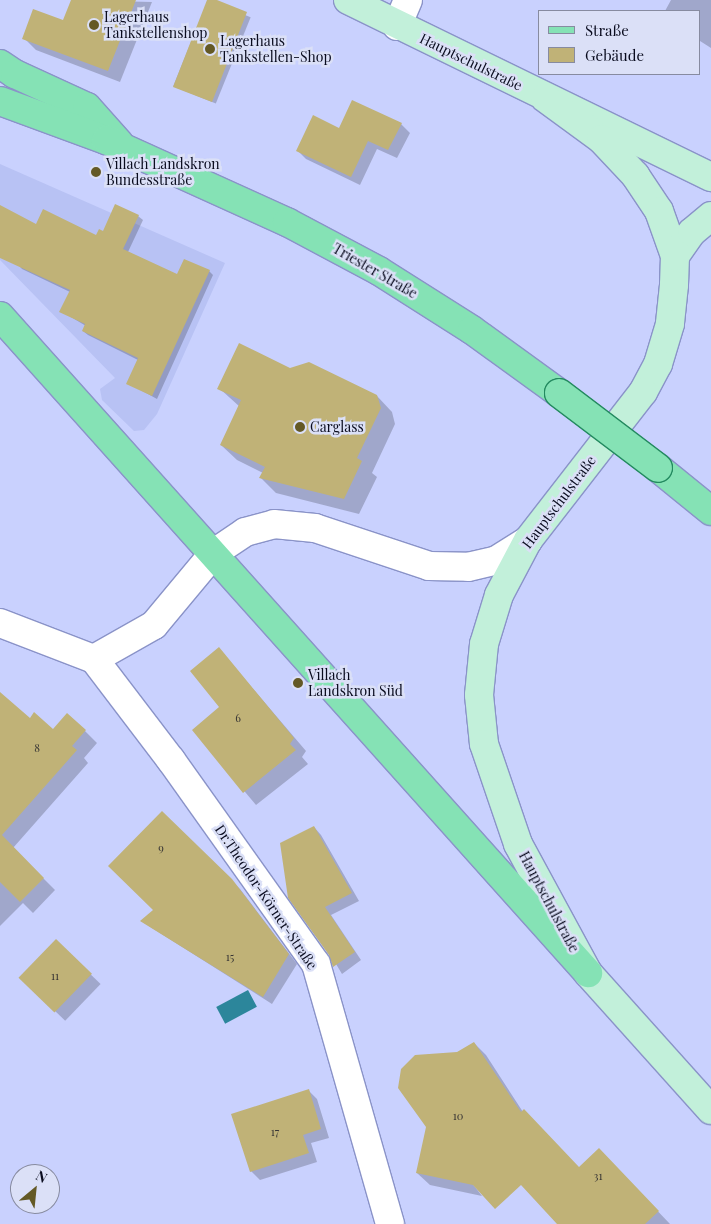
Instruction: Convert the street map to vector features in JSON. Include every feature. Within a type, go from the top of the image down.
[{"type":"main road","name":"Hauptschulstraße","points":[[348,0],[397,26],[711,177]]},
{"type":"main road","points":[[0,64],[15,74],[87,107],[124,148]]},
{"type":"main road","name":"Hauptschulstraße","points":[[545,98],[601,139],[636,175],[658,211],[674,256],[670,324],[658,364],[643,392],[528,540],[499,595],[484,644],[479,695],[484,744],[518,844],[588,973],[711,1110]]},
{"type":"main road","name":"Triester Straße","points":[[0,100],[124,148],[260,209],[379,272],[472,330],[559,393],[711,511]]},
{"type":"main road","points":[[674,256],[692,232],[711,216]]},
{"type":"main road","points":[[0,316],[588,973]]},
{"type":"street","points":[[397,26],[408,0]]},
{"type":"street","points":[[0,622],[94,659],[154,625],[214,553],[245,532],[274,524],[315,528],[429,566],[468,567],[494,561],[528,540]]},
{"type":"street","name":"Dr.Theodor-Körner-Straße","points":[[94,659],[171,760],[316,964],[390,1224]]},
{"type":"shaded area","points":[[0,164],[225,263],[157,414],[144,430],[134,431],[102,400],[100,389],[115,378],[0,260]]},
{"type":"shaded area","points":[[248,990],[257,1007],[225,1024],[216,1007]]},
{"type":"building","name":"Lagerhaus Tankstellenshop","points":[[71,0],[136,0],[108,71],[22,39],[33,9],[63,20]]},
{"type":"building","name":"Lagerhaus Tankstellen-Shop","points":[[207,0],[217,0],[247,12],[212,102],[173,87]]},
{"type":"building","points":[[352,100],[402,123],[388,150],[368,141],[351,177],[296,151],[313,115],[339,128]]},
{"type":"building","points":[[115,204],[139,215],[123,249],[177,274],[184,259],[210,270],[152,396],[126,384],[138,358],[82,331],[85,324],[59,312],[70,290],[0,258],[0,205],[36,224],[43,209],[96,235],[99,229],[103,231]]},
{"type":"building","name":"Carglass","points":[[239,343],[290,368],[309,362],[377,395],[381,408],[357,458],[362,461],[344,499],[259,478],[265,467],[220,445],[241,400],[217,389]]},
{"type":"building","points":[[219,647],[294,738],[290,744],[296,750],[243,793],[192,730],[219,707],[190,671]]},
{"type":"building","points":[[0,692],[30,718],[34,712],[53,729],[67,713],[86,730],[72,746],[77,750],[2,835],[44,878],[20,902],[0,882]]},
{"type":"building","points":[[162,811],[232,879],[289,954],[263,997],[140,921],[153,910],[108,866]]},
{"type":"building","points":[[314,826],[352,893],[325,907],[355,952],[333,967],[329,955],[288,898],[280,843]]},
{"type":"building","points":[[56,939],[92,974],[54,1013],[18,978]]},
{"type":"building","points":[[474,1042],[521,1112],[524,1109],[579,1167],[599,1148],[659,1211],[645,1224],[557,1224],[521,1185],[495,1209],[473,1185],[416,1173],[426,1127],[398,1088],[401,1069],[415,1055],[457,1052]]},
{"type":"building","points":[[309,1089],[321,1129],[303,1135],[309,1153],[250,1172],[231,1114]]},
{"type":"place","name":"Lagerhaus Tankstellenshop","points":[[94,25]]},
{"type":"place","name":"Lagerhaus Tankstellen-Shop","points":[[210,49]]},
{"type":"place","name":"Villach Landskron Bundesstraße","points":[[96,172]]},
{"type":"place","name":"Carglass","points":[[300,427]]},
{"type":"place","name":"Villach Landskron Süd","points":[[298,683]]}]
